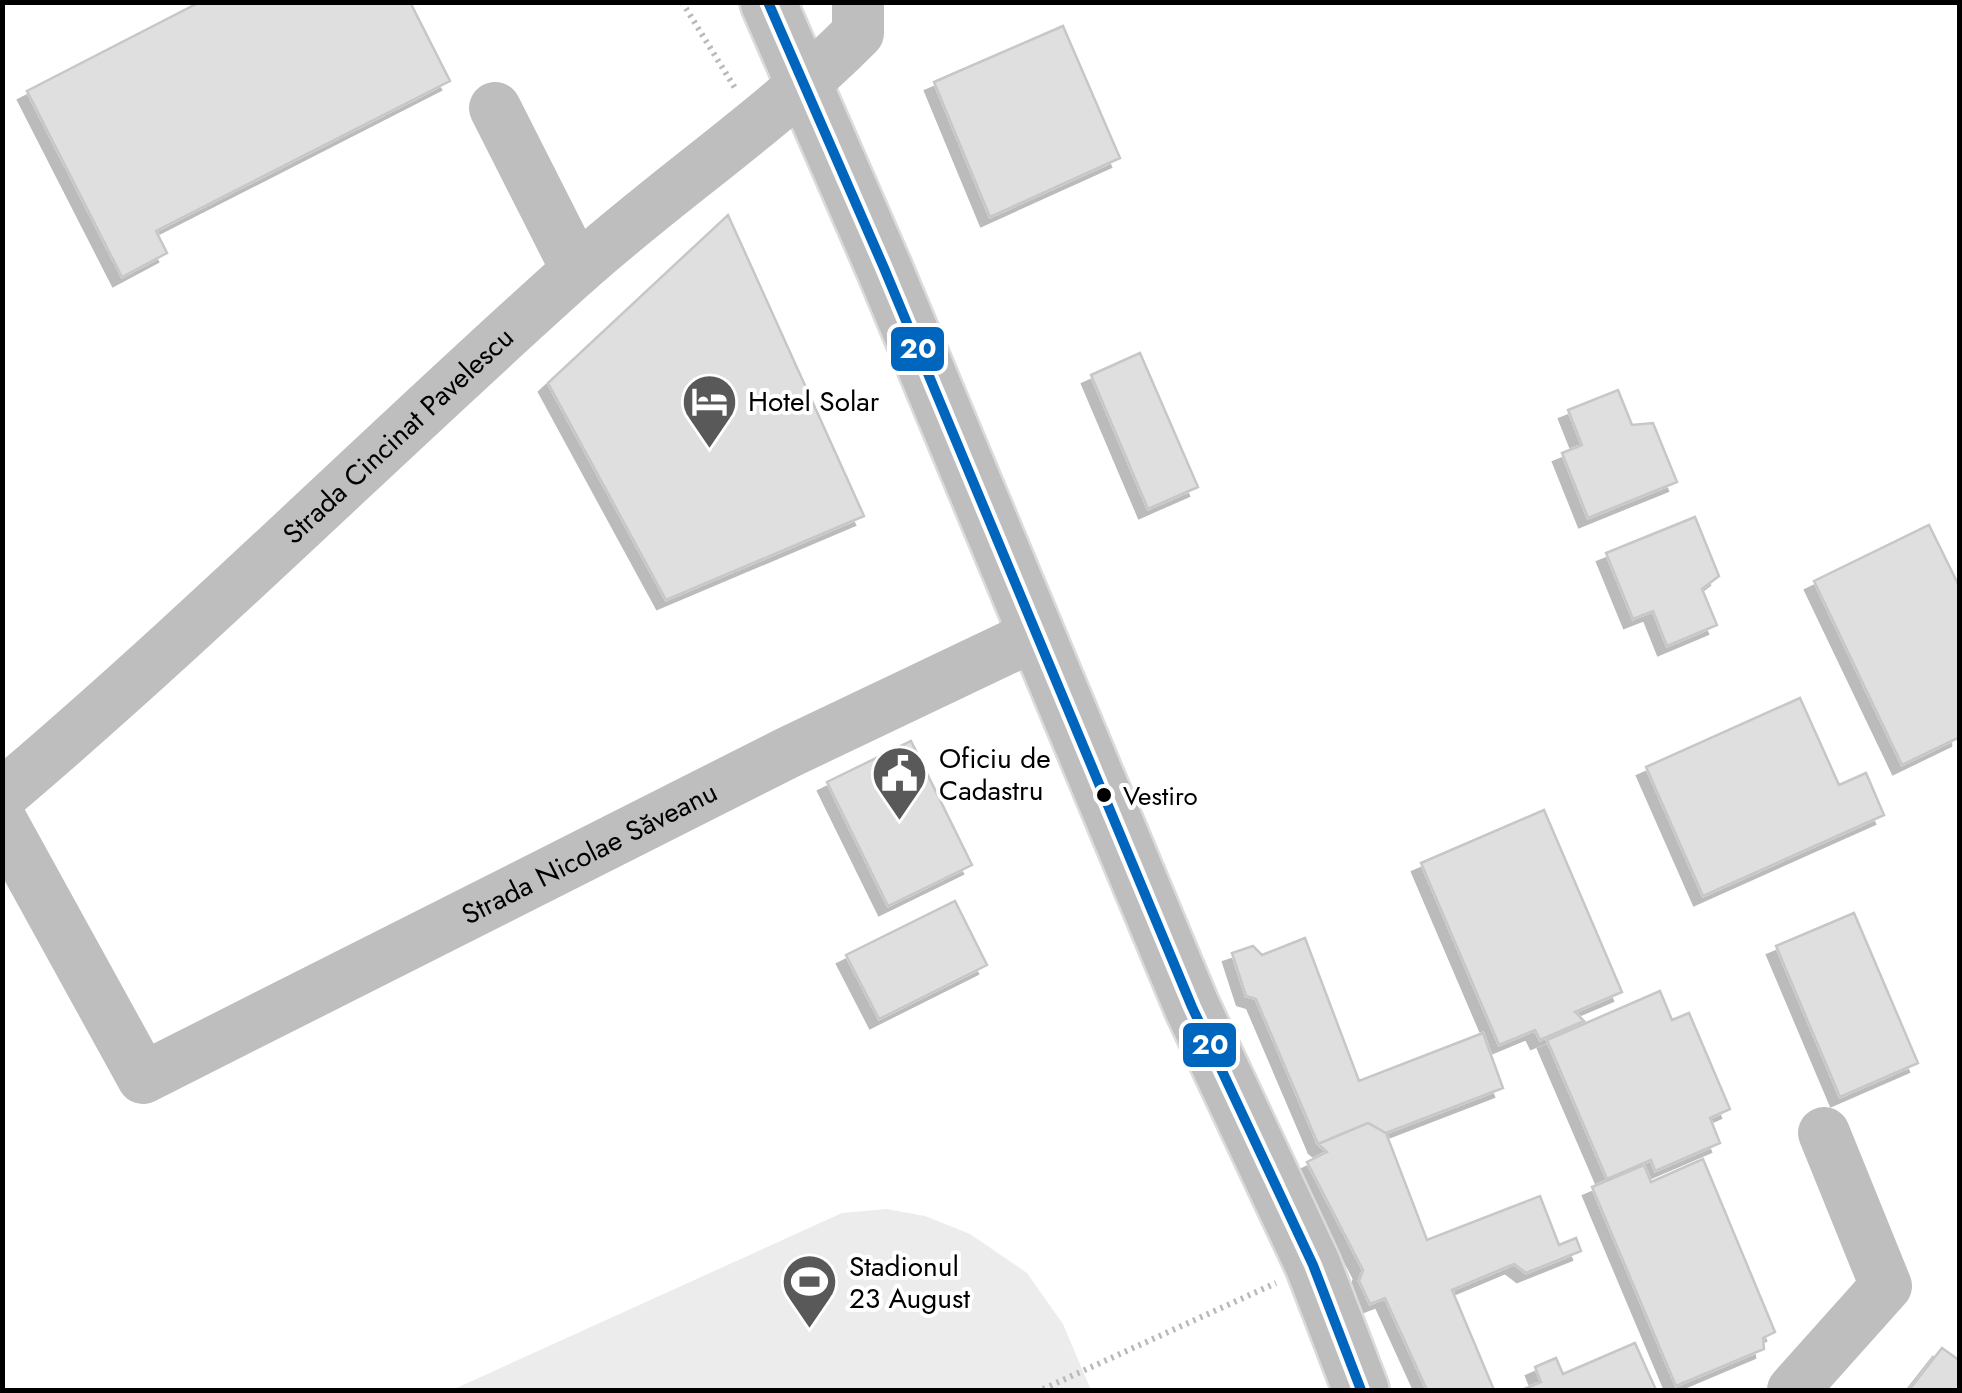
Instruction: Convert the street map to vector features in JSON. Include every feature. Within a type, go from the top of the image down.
[{"type":"main road","points":[[768,2],[1192,1007],[1313,1265],[1361,1390]]},
{"type":"street","name":"Strada Cincinat Pavelescu","points":[[2,795],[578,270],[805,86],[858,33],[858,2]]},
{"type":"street","points":[[495,108],[578,270]]},
{"type":"street","name":"Strada Nicolae Săveanu","points":[[2,822],[143,1078],[789,752],[1036,634]]},
{"type":"street","points":[[1794,1390],[1886,1286],[1824,1133]]},
{"type":"path","points":[[1043,1389],[1313,1265]]},
{"type":"shaded area","points":[[887,1209],[925,1216],[970,1234],[1027,1273],[1063,1324],[1091,1390],[452,1390],[842,1213]]},
{"type":"building","points":[[200,2],[410,2],[450,81],[156,231],[167,253],[122,277],[27,91]]},
{"type":"building","points":[[1063,26],[1120,158],[990,217],[934,82]]},
{"type":"building","name":"Hotel Solar","points":[[728,215],[864,516],[666,600],[548,383]]},
{"type":"building","points":[[1140,353],[1198,487],[1148,509],[1091,375]]},
{"type":"building","points":[[1618,390],[1632,425],[1653,423],[1677,482],[1588,518],[1562,453],[1582,445],[1568,410]]},
{"type":"building","points":[[1695,517],[1719,576],[1702,589],[1717,625],[1667,646],[1653,611],[1633,619],[1606,553]]},
{"type":"building","points":[[1929,525],[1960,588],[1960,737],[1902,765],[1814,581]]},
{"type":"building","points":[[1800,698],[1839,785],[1866,773],[1884,815],[1703,896],[1646,767]]},
{"type":"building","name":"Oficiu de Cadastru","points":[[911,741],[972,865],[888,906],[827,782]]},
{"type":"building","points":[[1544,810],[1622,992],[1575,1012],[1584,1021],[1540,1040],[1535,1030],[1499,1045],[1421,863]]},
{"type":"building","points":[[955,901],[987,965],[879,1019],[846,955]]},
{"type":"building","points":[[1854,913],[1918,1063],[1840,1097],[1776,946]]},
{"type":"building","points":[[1305,938],[1359,1081],[1483,1033],[1503,1088],[1386,1133],[1368,1123],[1318,1144],[1256,999],[1246,996],[1232,953],[1253,946],[1262,955]]},
{"type":"building","points":[[1660,991],[1672,1020],[1689,1013],[1730,1109],[1710,1118],[1720,1143],[1655,1171],[1651,1160],[1607,1179],[1547,1040]]},
{"type":"building","points":[[1368,1123],[1386,1133],[1427,1240],[1540,1196],[1559,1245],[1576,1238],[1581,1251],[1526,1273],[1514,1264],[1452,1290],[1494,1390],[1427,1390],[1385,1298],[1370,1304],[1359,1281],[1363,1270],[1307,1162],[1327,1152],[1318,1144]]},
{"type":"building","points":[[1703,1159],[1775,1332],[1763,1338],[1764,1349],[1676,1386],[1592,1187],[1644,1165],[1651,1182]]},
{"type":"building","points":[[1635,1343],[1656,1390],[1522,1390],[1541,1382],[1535,1367],[1556,1358],[1563,1374]]},
{"type":"building","points":[[1942,1348],[1960,1361],[1960,1390],[1909,1390]]},
{"type":"transit line","name":"20","points":[[768,2],[884,268],[1192,1007],[1313,1265],[1361,1390]]},
{"type":"place","name":"Hotel Solar","points":[[709,450]]},
{"type":"place","name":"Vestiro","points":[[1104,795]]},
{"type":"place","name":"Oficiu de Cadastru","points":[[900,823]]},
{"type":"place","name":"Stadionul 23 August","points":[[810,1331]]}]
